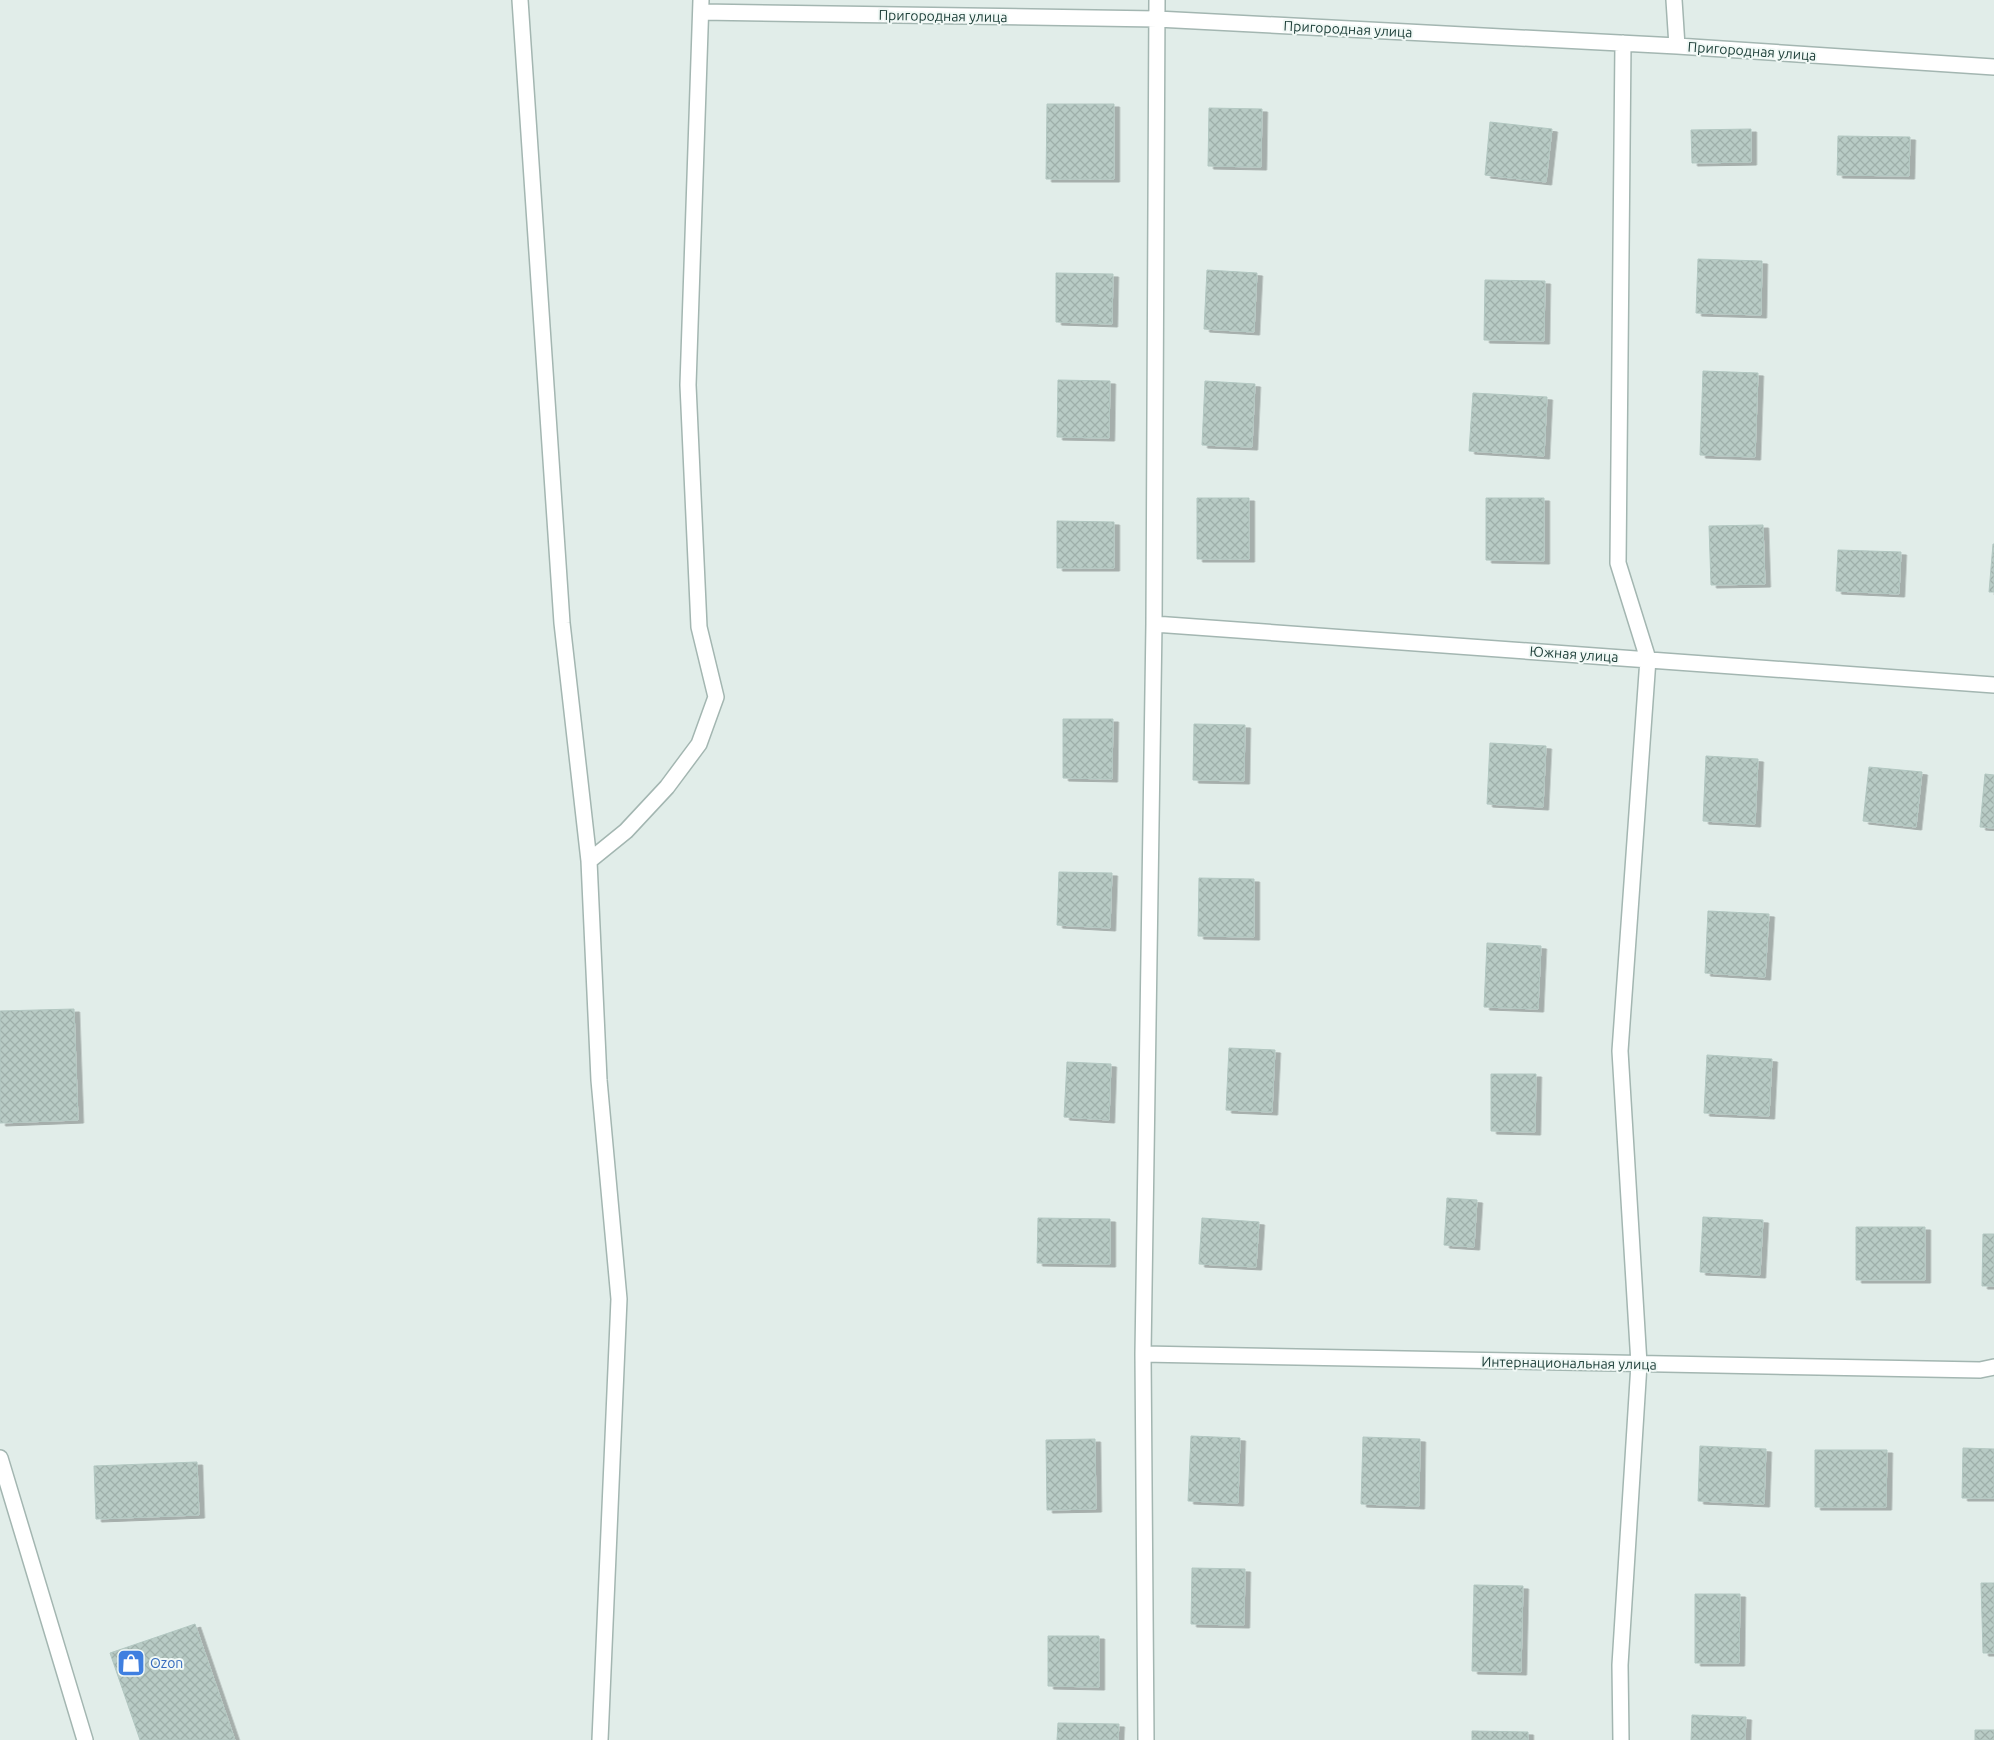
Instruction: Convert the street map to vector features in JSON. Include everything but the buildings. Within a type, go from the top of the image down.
[{"type":"street","points":[[520,0],[562,622],[590,861],[598,1080],[619,1299],[600,1740]]},
{"type":"street","points":[[1146,1740],[1143,1354],[1154,624],[1157,0]]},
{"type":"street","points":[[1674,0],[1677,46]]},
{"type":"street","points":[[590,861],[626,831],[667,787],[699,744],[716,697],[699,627],[688,385],[701,6]]},
{"type":"street","name":"Пригородная улица","points":[[701,6],[1157,20],[1677,46],[1994,66]]},
{"type":"street","points":[[1621,1740],[1620,1665],[1639,1364],[1620,1051],[1648,659],[1618,563],[1623,44]]},
{"type":"street","name":"Южная улица","points":[[1154,624],[1994,685]]},
{"type":"street","name":"Интернациональная улица","points":[[1143,1354],[1980,1370],[1994,1367]]},
{"type":"street","points":[[0,1458],[84,1740]]},
{"type":"place","name":"Ozon","points":[[131,1663]]}]
